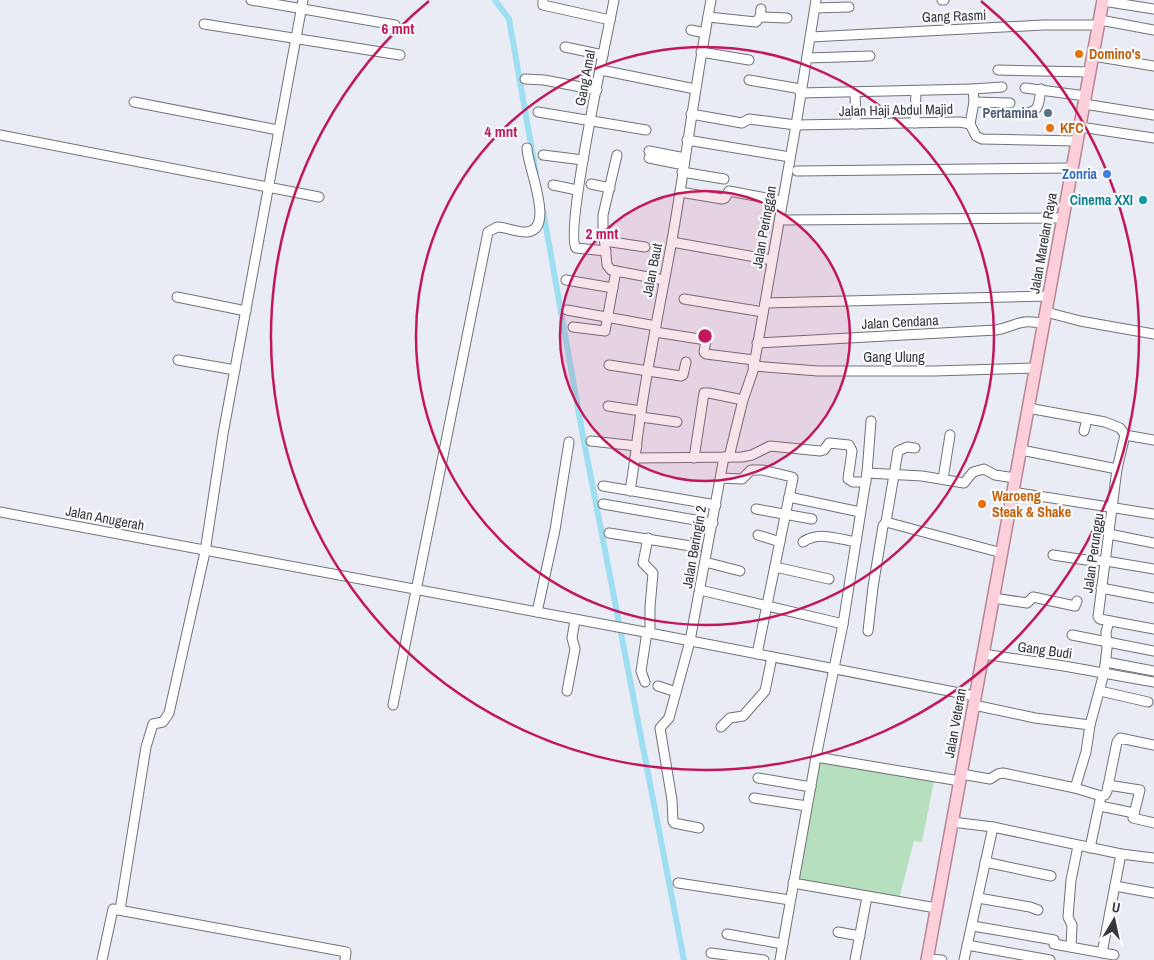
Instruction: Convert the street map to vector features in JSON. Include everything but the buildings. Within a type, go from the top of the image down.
[{"type":"main road","name":"Jalan Marelan Raya","points":[[1013,492],[1103,1]]},
{"type":"main road","name":"Jalan Veteran","points":[[927,959],[1013,492]]},
{"type":"street","points":[[251,0],[302,4],[395,25]]},
{"type":"street","points":[[543,0],[542,5],[610,20]]},
{"type":"street","name":"Gang Amal","points":[[605,246],[576,248],[573,233],[577,190],[614,0]]},
{"type":"street","name":"Jalan Baut","points":[[630,491],[655,329],[672,242],[701,52],[712,0]]},
{"type":"street","points":[[1103,1],[1154,9]]},
{"type":"street","points":[[120,910],[146,747],[153,724],[163,722],[169,713],[205,552],[235,370],[302,4]]},
{"type":"street","points":[[816,4],[849,7]]},
{"type":"street","name":"Jalan Peringgan","points":[[727,457],[754,363],[816,4]]},
{"type":"street","points":[[708,17],[756,22],[761,13],[787,18]]},
{"type":"street","name":"Gang Rasmi","points":[[811,37],[1099,23],[1154,30]]},
{"type":"street","points":[[204,24],[400,55]]},
{"type":"street","points":[[691,30],[705,33]]},
{"type":"street","points":[[565,47],[604,55]]},
{"type":"street","points":[[701,52],[750,60]]},
{"type":"street","points":[[807,58],[870,56]]},
{"type":"street","points":[[1093,56],[1154,66]]},
{"type":"street","points":[[601,70],[695,89]]},
{"type":"street","points":[[998,70],[1090,72]]},
{"type":"street","points":[[525,79],[544,80],[597,90]]},
{"type":"street","points":[[748,80],[801,91],[916,91],[1002,87]]},
{"type":"street","points":[[1025,88],[1041,89],[1154,115]]},
{"type":"street","points":[[970,124],[974,102],[973,89]]},
{"type":"street","points":[[1023,114],[1033,112],[1038,108],[1041,89]]},
{"type":"street","points":[[915,123],[916,91]]},
{"type":"street","points":[[855,92],[856,124]]},
{"type":"street","points":[[134,102],[278,130]]},
{"type":"street","points":[[974,102],[1010,103]]},
{"type":"street","points":[[538,112],[646,130]]},
{"type":"street","name":"Jalan Haji Abdul Majid","points":[[691,114],[742,124],[749,119],[796,125],[960,122],[970,124],[976,136],[982,139],[1078,141]]},
{"type":"street","points":[[1080,127],[1154,138]]},
{"type":"street","points":[[0,134],[319,197]]},
{"type":"street","points":[[687,140],[790,157]]},
{"type":"street","points":[[393,705],[488,232],[497,227],[527,232],[534,230],[539,224],[539,201],[528,160],[527,148]]},
{"type":"street","points":[[543,155],[583,160]]},
{"type":"street","points":[[617,155],[603,215],[607,265],[616,272],[664,280]]},
{"type":"street","points":[[649,155],[724,179]]},
{"type":"street","points":[[797,171],[1072,168]]},
{"type":"street","points":[[591,184],[610,188]]},
{"type":"street","points":[[553,185],[577,190]]},
{"type":"street","points":[[680,192],[722,199],[726,198],[729,191],[782,201]]},
{"type":"street","points":[[785,220],[1063,218]]},
{"type":"street","points":[[672,242],[772,260]]},
{"type":"street","points":[[605,246],[645,247]]},
{"type":"street","points":[[573,327],[605,331],[616,272]]},
{"type":"street","points":[[566,280],[614,288]]},
{"type":"street","points":[[684,299],[764,308],[1049,296]]},
{"type":"street","points":[[178,297],[246,311]]},
{"type":"street","points":[[567,310],[608,317],[655,329]]},
{"type":"street","points":[[1046,312],[1080,321],[1154,334]]},
{"type":"street","name":"Jalan Cendana","points":[[757,343],[988,331],[1028,321],[1044,324]]},
{"type":"street","name":"Gang Ulung","points":[[655,329],[706,337],[704,352],[706,354],[754,363],[818,371],[934,371],[1036,368]]},
{"type":"street","points":[[178,360],[235,370]]},
{"type":"street","points":[[609,365],[681,376],[686,362]]},
{"type":"street","points":[[694,458],[704,393],[743,400]]},
{"type":"street","points":[[608,406],[677,422]]},
{"type":"street","points":[[1028,408],[1087,419],[1118,427],[1125,435],[1154,440]]},
{"type":"street","points":[[1084,431],[1087,419]]},
{"type":"street","points":[[780,960],[816,757],[843,624],[866,478],[871,421]]},
{"type":"street","points":[[943,480],[950,435]]},
{"type":"street","name":"Jalan Perunggu","points":[[1109,621],[1098,617],[1117,469],[1125,435]]},
{"type":"street","points":[[591,441],[637,446]]},
{"type":"street","points":[[538,612],[554,537],[569,442]]},
{"type":"street","points":[[636,458],[752,455],[770,446],[820,451],[824,450],[829,443],[849,445],[852,451],[848,479],[853,482],[893,474],[922,476],[964,483],[973,472],[984,468],[995,475],[1015,478]]},
{"type":"street","points":[[868,631],[883,526],[886,522],[898,451],[916,448]]},
{"type":"street","points":[[1020,450],[1117,469]]},
{"type":"street","name":"Jalan Beringin 2","points":[[699,828],[674,823],[673,821],[672,800],[660,728],[669,718],[690,641],[721,478],[727,457]]},
{"type":"street","points":[[721,478],[742,479],[752,470],[763,470],[792,476],[793,478],[757,654]]},
{"type":"street","points":[[603,486],[716,505]]},
{"type":"street","points":[[1013,492],[1154,514]]},
{"type":"street","points":[[789,498],[860,512]]},
{"type":"street","points":[[603,504],[713,522]]},
{"type":"street","points":[[756,509],[812,519]]},
{"type":"street","name":"Jalan Anugerah","points":[[0,512],[205,552],[416,589],[834,668],[974,700],[1035,718],[1090,725]]},
{"type":"street","points":[[886,522],[1002,553]]},
{"type":"street","points":[[609,533],[697,547]]},
{"type":"street","points":[[1109,534],[1154,543]]},
{"type":"street","points":[[758,535],[780,542]]},
{"type":"street","points":[[803,542],[808,538],[816,536],[856,542]]},
{"type":"street","points":[[645,682],[642,668],[648,632],[653,573],[643,563],[648,538]]},
{"type":"street","points":[[1053,555],[1086,560],[1106,560],[1154,569]]},
{"type":"street","points":[[705,562],[740,571]]},
{"type":"street","points":[[775,567],[829,579]]},
{"type":"street","points":[[1101,588],[1154,598]]},
{"type":"street","points":[[700,590],[843,624]]},
{"type":"street","points":[[993,598],[1027,603],[1033,597],[1075,606],[1077,601]]},
{"type":"street","points":[[567,691],[575,649],[572,638],[575,620]]},
{"type":"street","points":[[1075,788],[1086,752],[1090,725],[1104,673],[1106,632],[1109,621],[1154,629]]},
{"type":"street","points":[[1072,636],[1154,650]]},
{"type":"street","name":"Gang Budi","points":[[983,654],[1154,682]]},
{"type":"street","points":[[721,727],[730,718],[743,716],[765,690],[772,657]]},
{"type":"street","points":[[1106,662],[1154,671]]},
{"type":"street","points":[[658,686],[676,692]]},
{"type":"street","points":[[1100,691],[1148,702]]},
{"type":"street","points":[[816,757],[960,777],[990,779],[1003,773],[1075,788],[1101,796],[1105,795],[1117,742],[1120,738],[1154,745]]},
{"type":"street","points":[[758,778],[811,786]]},
{"type":"street","points":[[1108,785],[1140,790],[1133,818],[1154,823]]},
{"type":"street","points":[[1090,848],[1101,796]]},
{"type":"street","points":[[754,798],[807,806]]},
{"type":"street","points":[[1100,806],[1134,813]]},
{"type":"street","points":[[952,822],[993,827],[1078,846],[1154,858]]},
{"type":"street","points":[[964,960],[973,926],[993,827]]},
{"type":"street","points":[[1071,947],[1072,925],[1068,917],[1071,880],[1078,846]]},
{"type":"street","points":[[1102,953],[1121,854]]},
{"type":"street","points":[[985,862],[1050,876]]},
{"type":"street","points":[[678,883],[790,900]]},
{"type":"street","points":[[793,883],[936,908]]},
{"type":"street","points":[[1115,886],[1154,894]]},
{"type":"street","points":[[856,960],[867,897]]},
{"type":"street","points":[[978,898],[1038,910]]},
{"type":"street","points":[[102,960],[113,909],[346,952],[344,960]]},
{"type":"street","points":[[967,945],[1051,960],[1054,940],[973,926]]},
{"type":"street","points":[[838,932],[860,936]]},
{"type":"street","points":[[727,934],[783,944]]},
{"type":"street","points":[[1054,944],[1114,955]]},
{"type":"street","points":[[711,953],[764,960]]},
{"type":"street","points":[[927,959],[942,960]]},
{"type":"green space","points":[[819,761],[934,781],[922,842],[914,841],[899,899],[796,881]]},
{"type":"waterway","points":[[495,0],[509,19],[536,173]]},
{"type":"waterway","points":[[543,210],[582,431],[684,960]]},
{"type":"place","name":"Domino's","points":[[1079,54]]},
{"type":"place","name":"Pertamina","points":[[1048,113]]},
{"type":"place","name":"KFC","points":[[1050,128]]},
{"type":"place","name":"Zonria","points":[[1107,174]]},
{"type":"place","name":"Cinema XXI","points":[[1143,200]]},
{"type":"place","name":"Waroeng Steak & Shake","points":[[982,504]]}]
